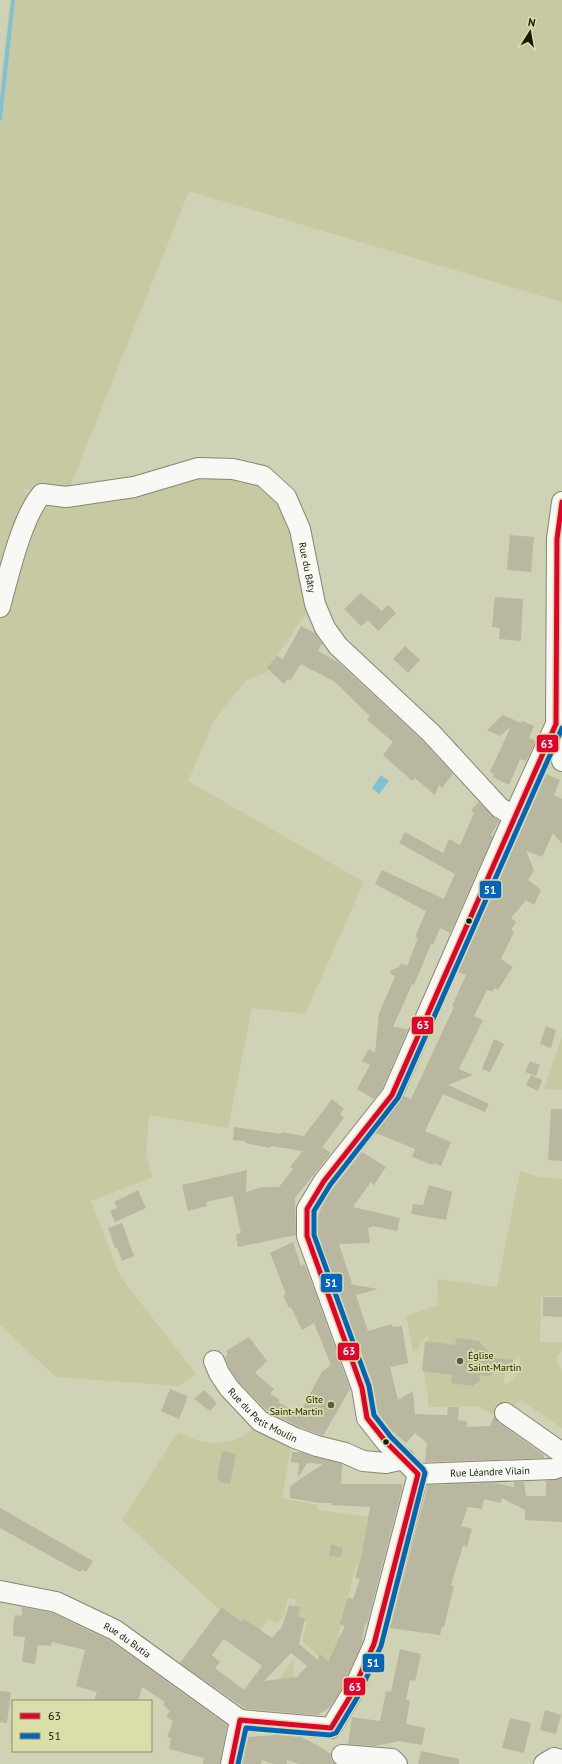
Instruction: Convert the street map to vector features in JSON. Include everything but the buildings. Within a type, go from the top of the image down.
[{"type":"street","name":"Rue du Bâty","points":[[0,606],[8,575],[22,533],[34,503],[42,494],[66,497],[134,487],[198,468],[233,469],[264,476],[286,497],[300,529],[316,604],[325,628],[338,646],[431,733],[479,787],[500,808],[514,816]]},
{"type":"street","points":[[562,502],[557,539],[556,724],[562,761]]},
{"type":"street","points":[[331,1728],[351,1695],[374,1644],[418,1474],[386,1442],[367,1418],[362,1388],[306,1236],[307,1209],[324,1181],[392,1095],[514,816],[556,724]]},
{"type":"street","name":"Rue du Petit Moulin","points":[[214,1361],[219,1373],[229,1388],[260,1421],[295,1438],[345,1453],[363,1461],[386,1462],[404,1459]]},
{"type":"street","points":[[505,1413],[562,1453]]},
{"type":"street","name":"Rue Léandre Vilain","points":[[418,1474],[554,1469],[562,1466]]},
{"type":"street","name":"Rue du Butia","points":[[0,1591],[56,1602],[115,1630],[240,1720]]},
{"type":"street","points":[[231,1764],[240,1720],[331,1728]]},
{"type":"street","points":[[331,1728],[342,1760],[392,1759],[397,1764]]},
{"type":"street","points":[[544,1764],[554,1758],[562,1760]]},
{"type":"green space","points":[[10,0],[562,0],[562,302],[189,191],[66,497],[42,494],[21,487],[34,503],[44,510],[49,507],[122,498],[201,475],[250,479],[269,490],[293,531],[310,607],[266,673],[246,680],[214,721],[188,781],[364,882],[305,1014],[252,1008],[228,1128],[149,1115],[146,1155],[153,1177],[91,1201],[120,1276],[196,1374],[179,1386],[56,1377],[0,1325],[0,88]]},
{"type":"green space","points":[[562,1036],[562,1090],[544,1089]]},
{"type":"green space","points":[[520,1171],[539,1177],[562,1179],[562,1296],[541,1296],[540,1342],[562,1342],[562,1351],[557,1356],[558,1366],[562,1369],[562,1428],[520,1400],[499,1418],[478,1406],[429,1407],[424,1370],[453,1374],[452,1381],[478,1385],[479,1375],[489,1376],[497,1371],[505,1373],[504,1385],[513,1380],[518,1373],[520,1365],[519,1355],[513,1361],[499,1359],[493,1353],[483,1351],[484,1344],[458,1339],[457,1347],[428,1342],[429,1336],[425,1338],[417,1351],[413,1351],[406,1316],[438,1305],[437,1279],[497,1287]]},
{"type":"green space","points":[[260,1421],[291,1447],[282,1498],[318,1505],[317,1510],[368,1517],[366,1530],[369,1531],[373,1571],[356,1565],[338,1636],[354,1642],[328,1664],[302,1641],[307,1622],[292,1618],[296,1600],[288,1598],[283,1618],[276,1623],[269,1619],[258,1632],[240,1625],[221,1611],[122,1520],[178,1432],[200,1441],[222,1443],[232,1441],[242,1436]]},
{"type":"green space","points":[[294,1658],[293,1687],[275,1684]]},
{"type":"water","points":[[381,775],[389,781],[379,794],[372,788]]},
{"type":"waterway","points":[[0,119],[13,0]]},
{"type":"transit line","name":"63","points":[[231,1764],[240,1720],[331,1728],[351,1695],[374,1644],[418,1474],[386,1442],[367,1418],[362,1388],[307,1236],[307,1209],[324,1181],[392,1095],[556,724],[557,539],[562,502]]},
{"type":"transit line","name":"51","points":[[238,1764],[246,1728],[330,1735],[336,1733],[357,1698],[381,1646],[425,1473],[423,1469],[391,1437],[374,1415],[369,1386],[314,1235],[314,1211],[330,1185],[398,1098],[562,728]]},
{"type":"place","name":"Église Saint-Martin","points":[[460,1361]]},
{"type":"place","name":"Gîte Saint-Martin","points":[[331,1405]]}]
